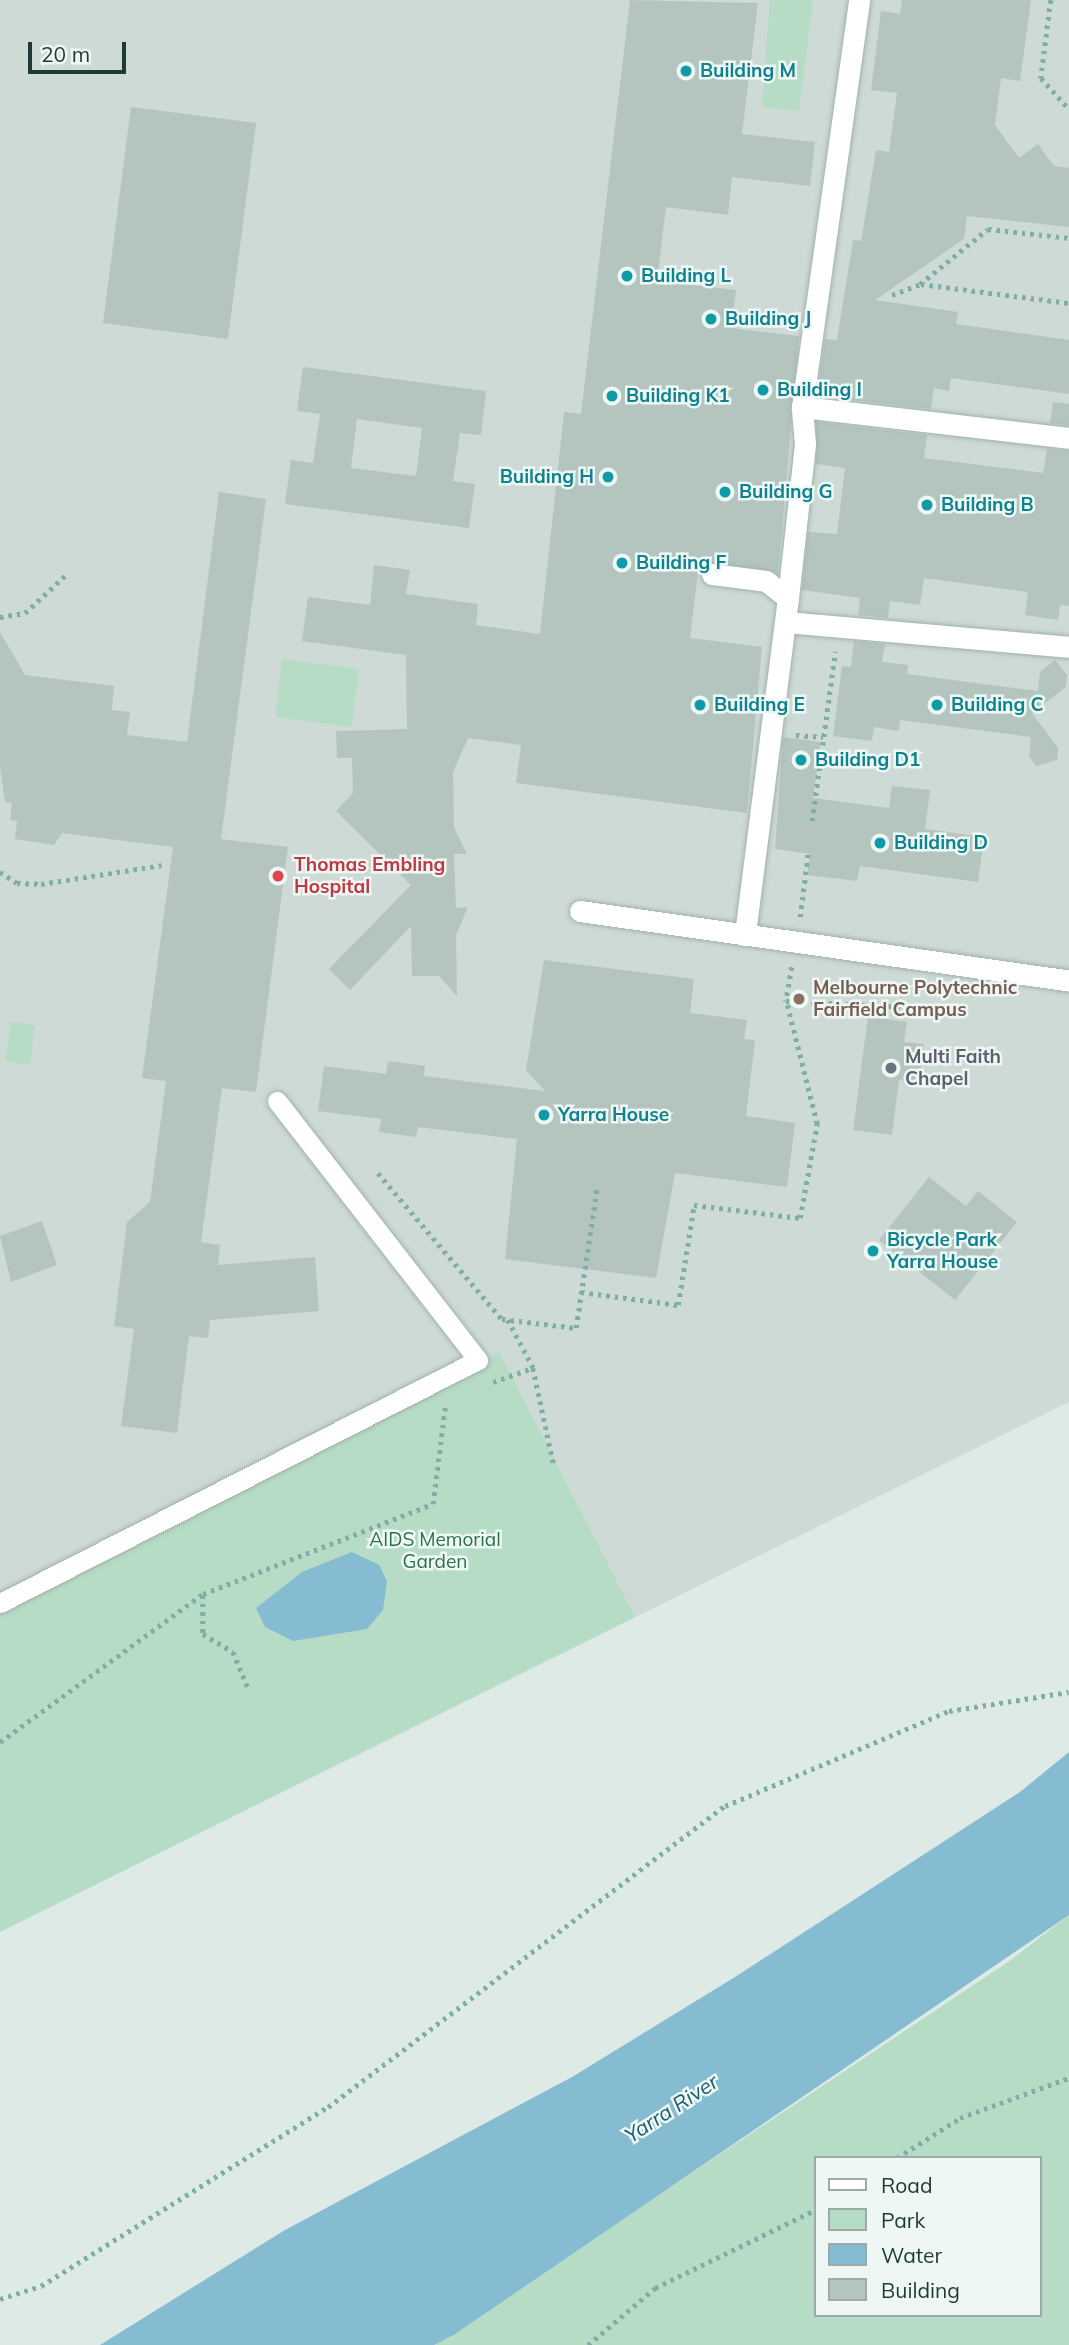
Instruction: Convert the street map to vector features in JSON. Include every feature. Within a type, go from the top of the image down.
[{"type":"street","points":[[744,935],[788,598],[805,444],[802,407],[859,0]]},
{"type":"street","points":[[802,407],[1069,438]]},
{"type":"street","points":[[712,574],[766,582],[788,598]]},
{"type":"street","points":[[785,622],[1069,647]]},
{"type":"street","points":[[580,911],[1069,981]]},
{"type":"lane","points":[[0,1603],[478,1360],[277,1101]]},
{"type":"path","points":[[1051,0],[1041,78],[1069,109]]},
{"type":"path","points":[[892,295],[920,284],[988,229],[1069,238]]},
{"type":"path","points":[[920,284],[1069,303]]},
{"type":"path","points":[[0,617],[25,613],[68,573]]},
{"type":"path","points":[[812,821],[838,627]]},
{"type":"path","points":[[581,1292],[678,1305],[694,1205],[800,1218],[817,1124],[786,1001],[808,853]]},
{"type":"path","points":[[0,872],[18,883],[41,884],[162,865]]},
{"type":"path","points":[[786,1001],[908,1007]]},
{"type":"path","points":[[378,1173],[507,1319],[533,1368],[554,1466]]},
{"type":"path","points":[[507,1319],[576,1328],[597,1187]]},
{"type":"path","points":[[483,1385],[533,1368]]},
{"type":"path","points":[[0,1742],[203,1594],[433,1504],[446,1398]]},
{"type":"path","points":[[203,1594],[203,1634],[233,1652],[248,1688]]},
{"type":"path","points":[[0,2299],[41,2286],[328,2107],[725,1806],[949,1711],[1069,1692]]},
{"type":"path","points":[[900,2156],[960,2118],[1069,2078]]},
{"type":"path","points":[[587,2345],[655,2288],[814,2210]]},
{"type":"shaded area","points":[[0,0],[1069,0],[1069,1402],[0,1932]]},
{"type":"green space","points":[[770,0],[813,0],[799,111],[762,107]]},
{"type":"green space","points":[[282,659],[359,669],[352,727],[275,717]]},
{"type":"green space","points":[[11,1022],[35,1025],[30,1065],[5,1061]]},
{"type":"green space","name":"AIDS Memorial Garden","points":[[499,1352],[635,1617],[0,1932],[0,1609]]},
{"type":"green space","points":[[1069,1915],[1069,2345],[434,2345],[1011,1960]]},
{"type":"water","points":[[352,1552],[379,1565],[387,1581],[383,1610],[367,1629],[293,1641],[265,1627],[256,1608],[302,1572]]},
{"type":"water","name":"Yarra River","points":[[1069,1752],[1069,1915],[455,2334],[434,2345],[100,2345],[285,2230],[572,2077],[735,1977],[1020,1792]]},
{"type":"building","points":[[630,0],[758,3],[742,134],[815,142],[810,186],[732,177],[728,215],[666,207],[657,281],[736,290],[731,328],[799,336],[778,573],[699,564],[690,638],[762,647],[747,813],[516,783],[521,745],[468,738],[453,772],[454,827],[467,854],[454,854],[456,908],[468,907],[456,935],[457,996],[439,976],[412,976],[411,926],[350,990],[329,969],[411,885],[336,811],[353,793],[352,758],[337,758],[336,731],[407,729],[406,655],[302,641],[308,597],[370,605],[374,565],[410,570],[406,594],[478,604],[476,625],[540,634],[564,412],[581,414]]},
{"type":"building","points":[[902,0],[1031,0],[1020,81],[1001,78],[995,125],[1019,158],[1038,144],[1054,166],[1069,168],[1069,227],[967,216],[964,239],[875,300],[958,312],[956,324],[1069,340],[1069,394],[951,378],[949,391],[934,388],[931,409],[817,396],[825,339],[837,340],[853,240],[861,241],[876,150],[889,152],[897,93],[871,90],[881,11],[900,14]]},
{"type":"building","points":[[131,107],[256,123],[228,339],[103,323]]},
{"type":"building","points":[[303,367],[486,391],[481,435],[460,433],[453,481],[475,484],[469,528],[285,504],[291,460],[313,463],[320,414],[297,411]],"holes":[[[357,419],[422,428],[416,476],[351,468]]]},
{"type":"building","points":[[1053,402],[1069,404],[1069,425],[1050,423]]},
{"type":"building","name":"Building B","points":[[816,422],[927,435],[924,458],[1043,473],[1047,449],[1069,451],[1069,606],[1060,605],[1058,620],[1025,615],[1028,592],[924,578],[920,605],[890,601],[888,618],[858,615],[860,598],[802,590],[808,532],[837,534],[845,468],[816,464]]},
{"type":"building","points":[[219,492],[266,499],[221,839],[288,847],[256,1092],[222,1088],[201,1242],[220,1245],[218,1265],[315,1257],[319,1311],[210,1320],[208,1338],[189,1336],[177,1433],[121,1426],[134,1329],[114,1326],[127,1222],[150,1202],[166,1081],[142,1078],[173,847],[62,833],[54,845],[15,839],[17,821],[10,820],[12,803],[5,802],[0,766],[0,632],[25,675],[114,686],[112,710],[130,712],[127,735],[187,742]]},
{"type":"building","name":"Building C","points":[[854,641],[885,644],[882,662],[908,665],[907,674],[1038,691],[1040,672],[1055,660],[1067,675],[1066,687],[1032,713],[1058,748],[1057,760],[1036,766],[1029,756],[1031,737],[900,720],[899,731],[874,727],[872,741],[833,736],[842,666],[851,667]]},
{"type":"building","name":"Building D","points":[[783,737],[821,742],[813,798],[889,808],[892,786],[930,790],[925,829],[984,837],[978,882],[860,866],[857,881],[807,875],[810,854],[775,849]]},
{"type":"building","name":"Yarra House","points":[[544,960],[694,979],[690,1013],[747,1020],[744,1039],[755,1040],[746,1116],[795,1123],[787,1187],[675,1173],[656,1278],[505,1259],[517,1139],[418,1127],[416,1137],[379,1132],[381,1119],[318,1111],[324,1066],[386,1074],[388,1061],[425,1066],[424,1076],[545,1091],[526,1070]]},
{"type":"building","name":"Multi Faith Chapel","points":[[868,1016],[907,1022],[904,1042],[924,1044],[919,1082],[899,1080],[892,1135],[853,1130]]},
{"type":"building","points":[[929,1177],[966,1206],[978,1191],[1017,1222],[955,1300],[879,1240]]},
{"type":"building","points":[[42,1221],[57,1265],[11,1282],[0,1236]]},
{"type":"place","name":"Building M","points":[[686,71]]},
{"type":"place","name":"Building L","points":[[627,276]]},
{"type":"place","name":"Building J","points":[[711,319]]},
{"type":"place","name":"Building I","points":[[763,390]]},
{"type":"place","name":"Building K1","points":[[612,396]]},
{"type":"place","name":"Building H","points":[[608,477]]},
{"type":"place","name":"Building G","points":[[725,492]]},
{"type":"place","name":"Building B","points":[[927,505]]},
{"type":"place","name":"Building F","points":[[622,563]]},
{"type":"place","name":"Building E","points":[[700,705]]},
{"type":"place","name":"Building C","points":[[937,705]]},
{"type":"place","name":"Building D1","points":[[801,760]]},
{"type":"place","name":"Building D","points":[[880,843]]},
{"type":"place","name":"Thomas Embling Hospital","points":[[278,876]]},
{"type":"place","name":"Melbourne Polytechnic Fairfield Campus","points":[[799,999]]},
{"type":"place","name":"Multi Faith Chapel","points":[[891,1068]]},
{"type":"place","name":"Yarra House","points":[[544,1115]]},
{"type":"place","name":"Bicycle Park Yarra House","points":[[873,1251]]}]
